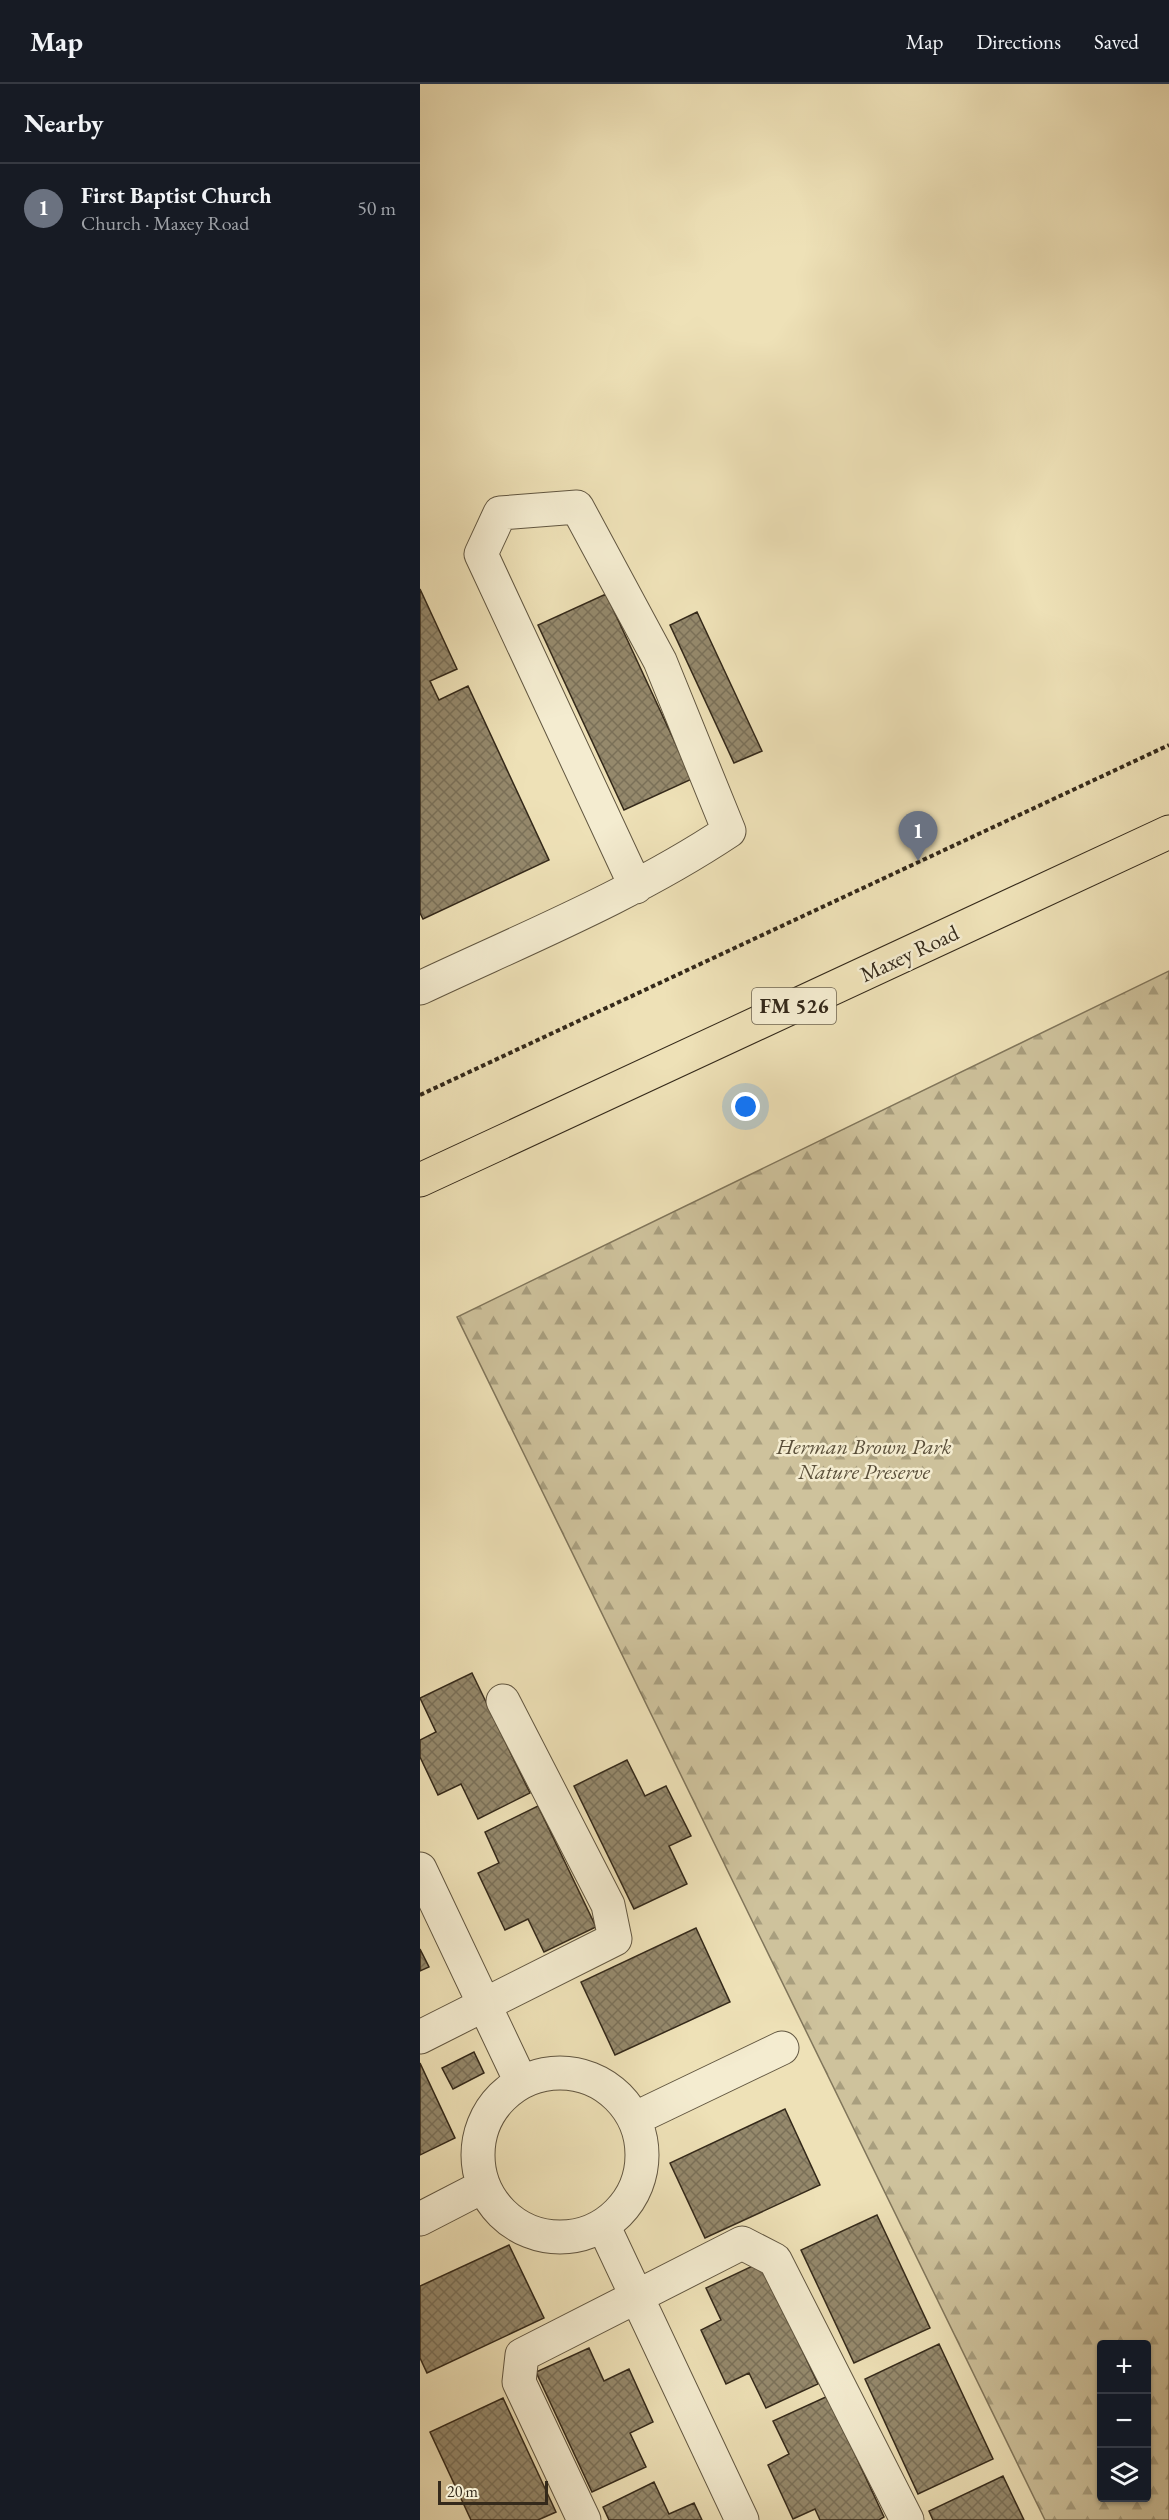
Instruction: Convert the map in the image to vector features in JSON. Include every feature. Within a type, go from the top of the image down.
[{"type":"main road","name":"Maxey Road","points":[[420,1180],[1169,832]]},
{"type":"lane","points":[[420,988],[636,887],[682,862],[729,831],[660,661],[577,507],[500,513],[481,554],[636,887]]},
{"type":"lane","points":[[420,2037],[615,1939],[608,1905],[503,1701]]},
{"type":"lane","points":[[420,1869],[521,2082]]},
{"type":"lane","points":[[634,2119],[782,2048]]},
{"type":"lane","points":[[546,2073],[573,2073],[598,2082],[618,2097],[634,2119],[641,2142],[641,2166],[635,2189],[621,2210],[603,2225],[576,2236],[548,2236],[521,2227],[499,2210],[484,2186],[478,2162],[479,2138],[487,2115],[502,2096],[521,2082],[546,2073]]},
{"type":"lane","points":[[420,2219],[484,2186]]},
{"type":"lane","points":[[603,2225],[742,2520]]},
{"type":"lane","points":[[584,2520],[519,2382],[522,2355],[742,2243],[775,2260],[907,2520]]},
{"type":"path","points":[[420,1095],[1169,745]]},
{"type":"green space","name":"Herman Brown Park Nature Preserve","points":[[1169,971],[1169,2520],[1045,2520],[457,1317]]},
{"type":"building","points":[[420,589],[457,669],[430,681],[439,700],[468,686],[549,860],[423,919],[420,913]]},
{"type":"building","points":[[606,594],[692,779],[624,810],[538,625]]},
{"type":"building","points":[[697,612],[762,751],[734,763],[670,625]]},
{"type":"building","points":[[472,1673],[530,1793],[478,1819],[461,1784],[438,1795],[420,1757],[420,1740],[436,1732],[420,1698]]},
{"type":"building","points":[[627,1760],[645,1796],[666,1786],[691,1836],[669,1846],[687,1884],[634,1909],[574,1786]]},
{"type":"building","points":[[538,1806],[596,1927],[544,1952],[528,1919],[505,1930],[478,1873],[499,1863],[485,1832]]},
{"type":"building","points":[[696,1928],[730,2002],[615,2055],[581,1982]]},
{"type":"building","points":[[420,1949],[429,1967],[420,1971]]},
{"type":"building","points":[[474,2052],[484,2073],[453,2089],[442,2068]]},
{"type":"building","points":[[420,2063],[455,2138],[420,2155]]},
{"type":"building","points":[[785,2109],[820,2185],[705,2238],[670,2163]]},
{"type":"building","points":[[877,2215],[930,2328],[854,2363],[801,2250]]},
{"type":"building","points":[[509,2245],[544,2318],[427,2373],[420,2358],[420,2286]]},
{"type":"building","points":[[761,2262],[818,2384],[766,2408],[749,2373],[726,2384],[701,2330],[721,2320],[706,2288]]},
{"type":"building","points":[[939,2344],[993,2459],[918,2494],[865,2379]]},
{"type":"building","points":[[589,2348],[604,2381],[629,2369],[653,2422],[630,2433],[646,2467],[592,2492],[536,2372]]},
{"type":"building","points":[[828,2396],[884,2517],[879,2520],[820,2520],[815,2509],[793,2519],[768,2465],[789,2454],[773,2421]]},
{"type":"building","points":[[503,2398],[556,2512],[538,2520],[471,2520],[430,2432]]},
{"type":"building","points":[[1003,2476],[1024,2520],[933,2520],[929,2511]]},
{"type":"building","points":[[654,2482],[669,2514],[694,2503],[702,2520],[609,2520],[603,2507]]},
{"type":"place","name":"First Baptist Church","points":[[918,861]]}]
